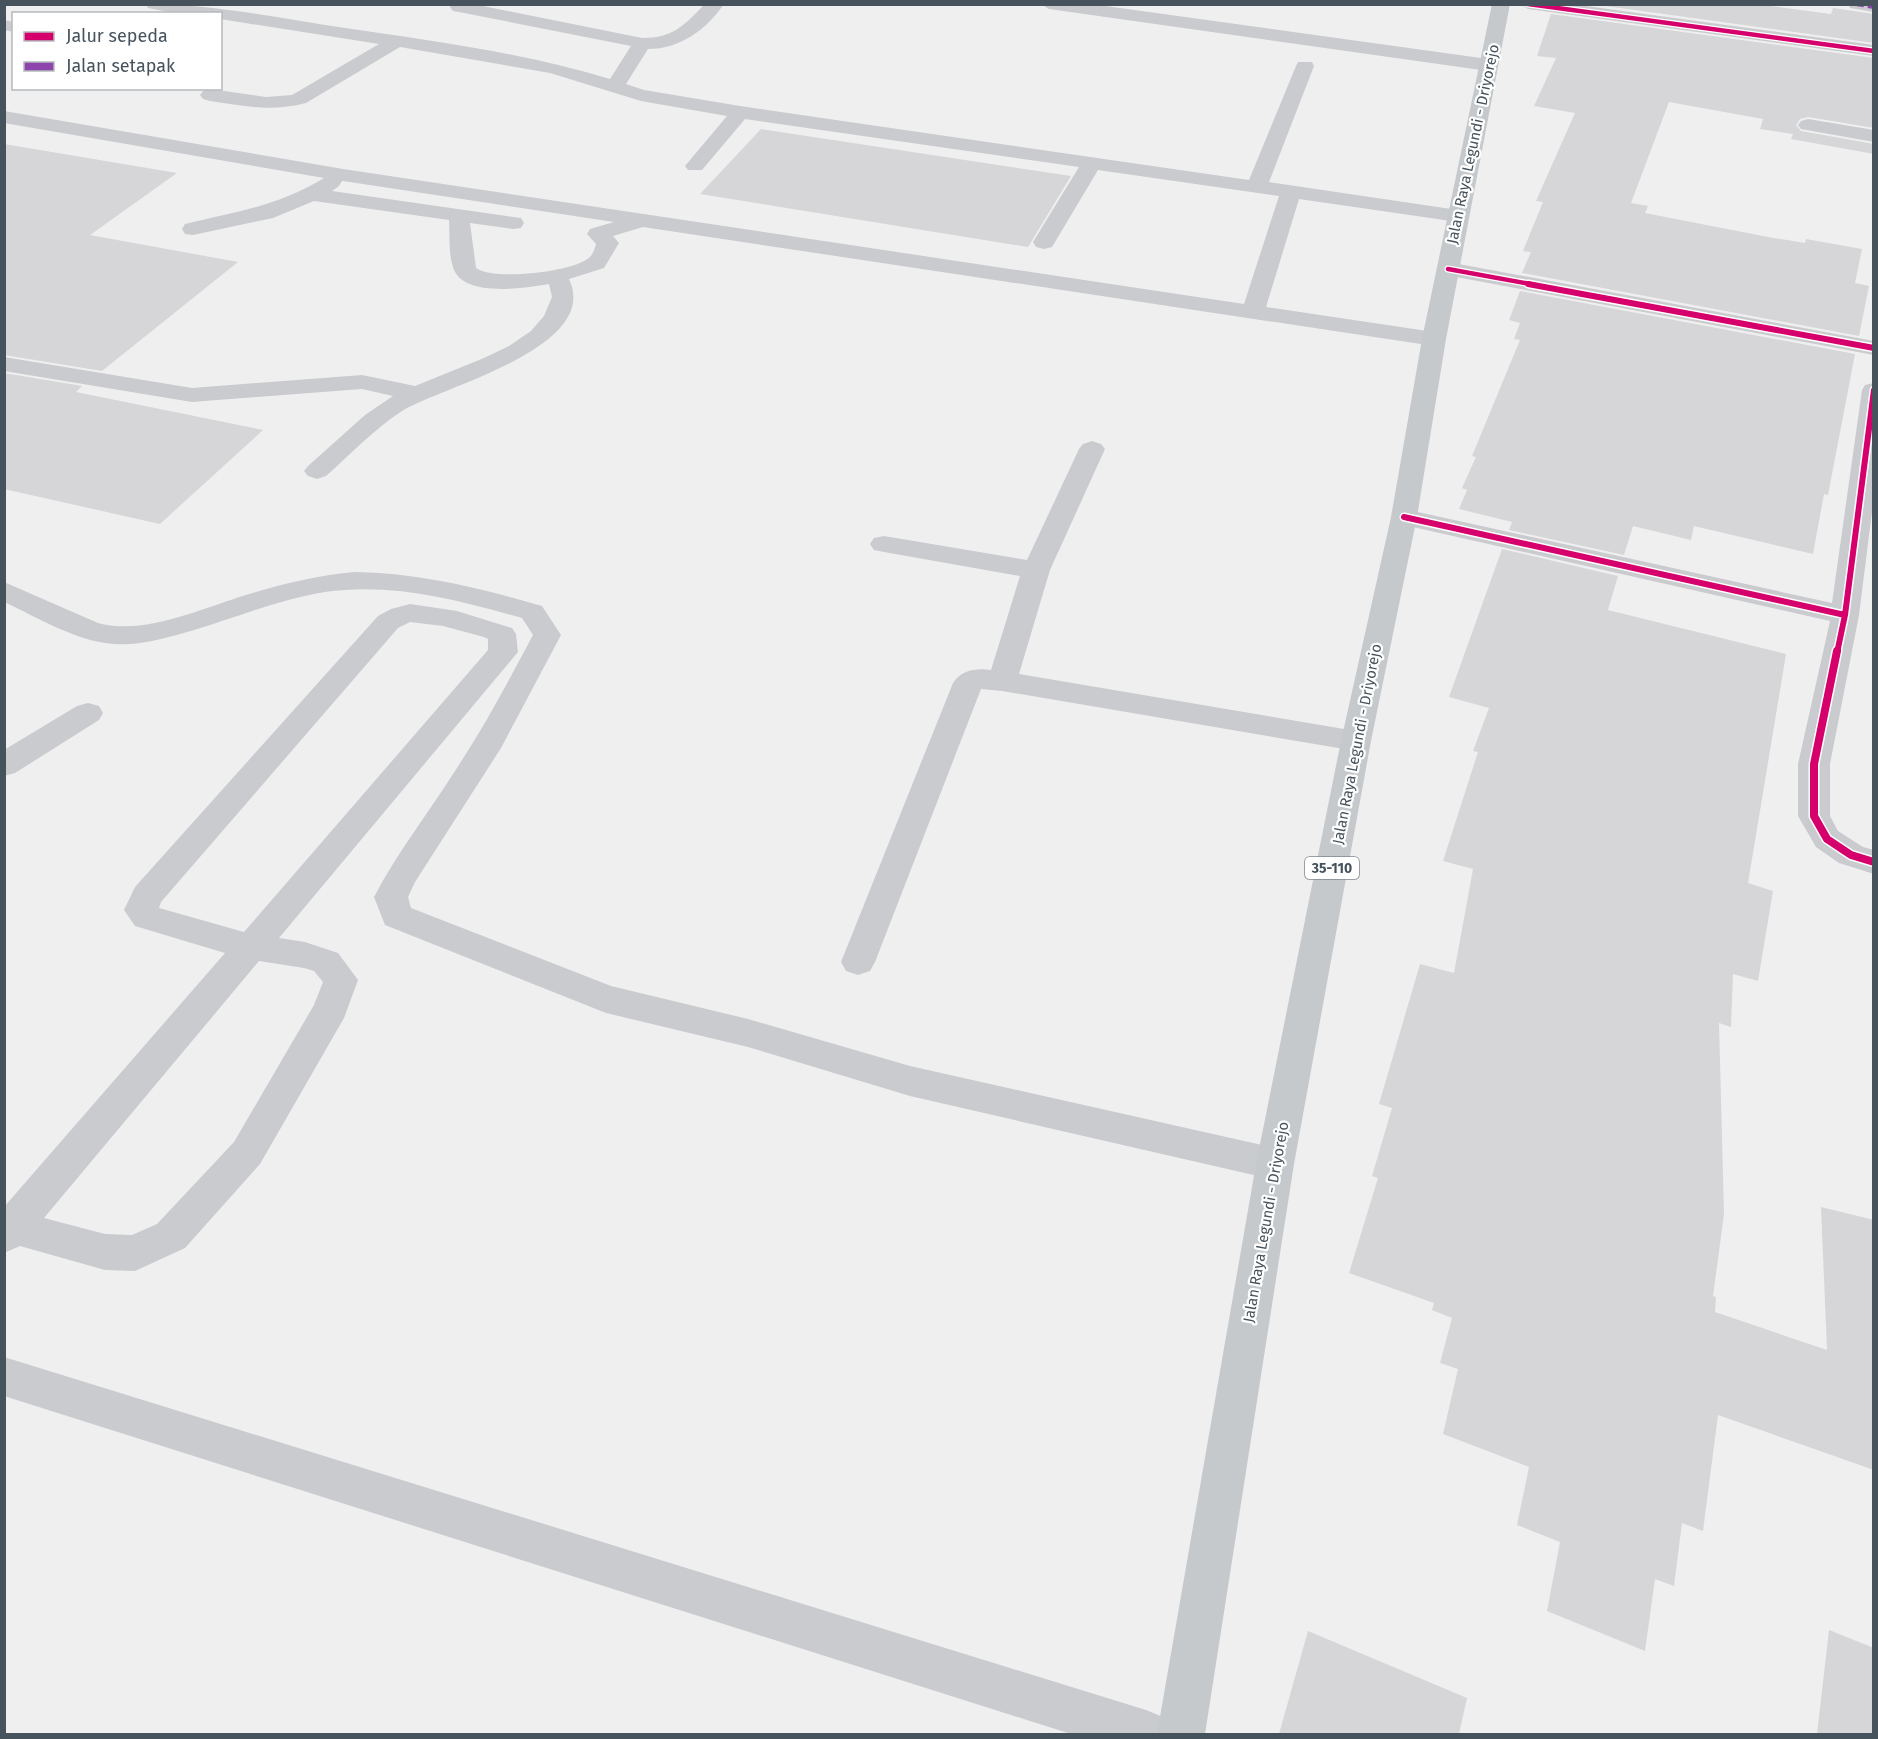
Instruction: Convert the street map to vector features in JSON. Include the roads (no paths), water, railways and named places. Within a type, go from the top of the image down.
[{"type":"main road","name":"Jalan Raya Legundi - Driyorejo","points":[[1181,1734],[1275,1164],[1356,741],[1404,518],[1434,339],[1488,65],[1499,24],[1501,4]]},
{"type":"street","points":[[154,4],[202,12]]},
{"type":"street","points":[[442,19],[461,6],[642,43],[657,44],[676,40],[717,4]]},
{"type":"street","points":[[1049,4],[1488,65]]},
{"type":"street","points":[[1185,24],[1197,4]]},
{"type":"street","points":[[1528,4],[1874,51]]},
{"type":"street","points":[[1856,4],[1874,7]]},
{"type":"street","points":[[222,14],[553,68],[641,94],[740,112],[1458,216]]},
{"type":"street","points":[[1244,32],[1252,14]]},
{"type":"street","points":[[222,30],[249,19]]},
{"type":"street","points":[[210,95],[269,104],[286,104],[426,31]]},
{"type":"street","points":[[615,86],[642,43]]},
{"type":"street","points":[[1257,186],[1305,66]]},
{"type":"street","points":[[694,166],[740,112]]},
{"type":"street","points":[[4,117],[343,175],[1434,339]]},
{"type":"street","points":[[1808,125],[1874,136]]},
{"type":"street","points":[[1044,242],[1091,164]]},
{"type":"street","points":[[193,229],[261,216],[314,195],[343,175]]},
{"type":"street","points":[[1253,312],[1291,192]]},
{"type":"street","points":[[314,195],[528,225]]},
{"type":"street","points":[[459,215],[466,270],[474,278],[502,282],[582,270],[599,261],[608,243],[598,234]]},
{"type":"street","points":[[575,231],[598,234],[645,219]]},
{"type":"street","points":[[1448,269],[1874,348]]},
{"type":"street","points":[[317,471],[392,406],[416,393],[507,357],[541,334],[557,316],[563,295],[556,275]]},
{"type":"street","points":[[4,364],[192,395],[362,382],[416,393]]},
{"type":"street","points":[[1874,390],[1845,615],[1814,764],[1814,816],[1827,839],[1851,855],[1874,862]]},
{"type":"street","points":[[1002,681],[1036,570],[1092,449]]},
{"type":"street","points":[[1404,518],[1845,615]]},
{"type":"street","points":[[884,544],[1036,570]]},
{"type":"street","points":[[4,591],[98,633],[116,635],[145,635],[298,589],[337,582],[411,581],[466,592],[532,612],[547,635],[517,694],[464,783],[408,863],[391,897],[397,916],[606,999],[748,1034],[910,1081],[1275,1164]]},
{"type":"street","points":[[250,947],[8,1231],[105,1252],[135,1252],[171,1236],[247,1153],[331,1008],[342,980],[326,962],[316,958],[250,947],[147,917],[141,910],[147,896],[388,622],[396,616],[410,614],[487,626],[502,634],[503,652],[250,947]]},
{"type":"street","points":[[858,962],[968,683],[980,678],[1002,681],[1356,741]]},
{"type":"street","points":[[4,765],[88,712]]},
{"type":"street","points":[[4,1376],[1146,1734]]}]
